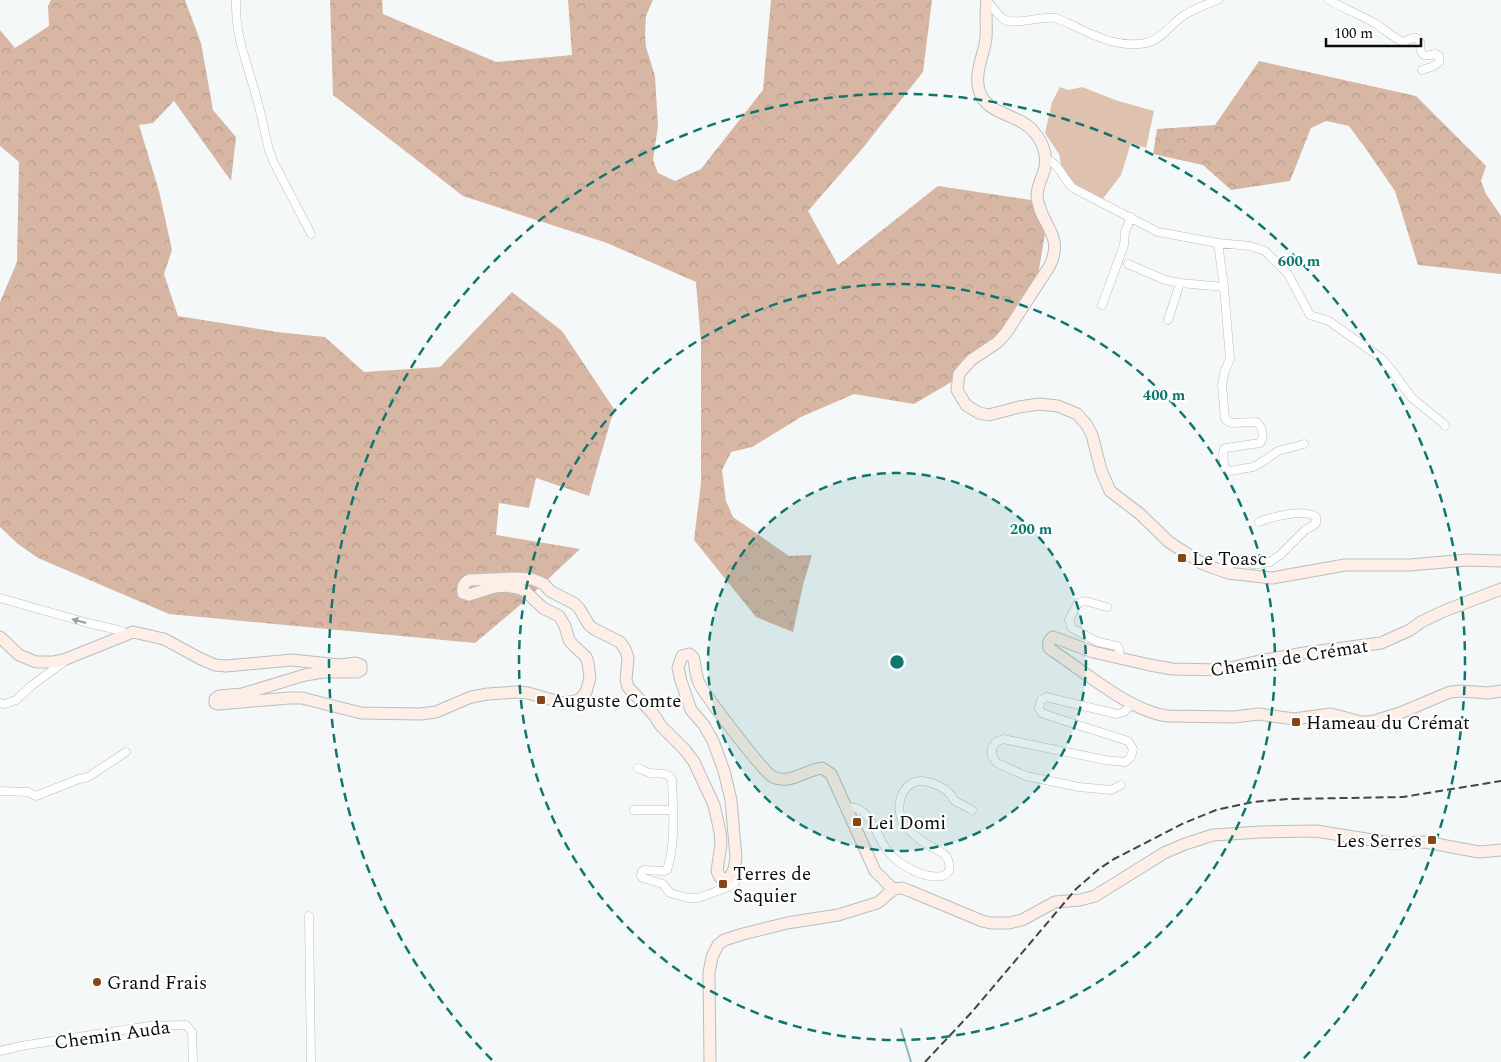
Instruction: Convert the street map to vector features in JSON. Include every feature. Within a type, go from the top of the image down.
[{"type":"street","points":[[236,0],[236,17],[241,47],[251,78],[269,150],[311,234]]},
{"type":"street","points":[[987,0],[1008,21],[1054,18],[1104,40],[1128,45],[1148,42],[1157,38],[1183,15],[1218,0]]},
{"type":"street","points":[[987,0],[986,38],[977,82],[978,90],[981,97],[991,108],[1019,120],[1033,130],[1043,147],[1046,159],[1045,168],[1037,193],[1040,207],[1053,235],[1055,248],[1052,261],[1002,337],[998,342],[971,360],[959,374],[957,390],[966,405],[972,410],[989,415],[1039,404],[1058,406],[1077,414],[1086,424],[1092,435],[1101,470],[1110,491],[1140,514],[1181,551],[1208,567],[1228,573],[1278,577],[1345,565],[1410,565],[1467,560],[1501,561]]},
{"type":"street","points":[[1329,0],[1375,23],[1398,41],[1403,42],[1417,38],[1420,42],[1420,52],[1423,55],[1436,54],[1439,56],[1439,62],[1422,70]]},
{"type":"street","points":[[1046,159],[1057,167],[1067,183],[1073,188],[1158,232],[1218,243],[1250,246],[1265,251],[1288,274],[1310,315],[1329,321],[1381,358],[1412,398],[1445,426]]},
{"type":"street","points":[[1102,305],[1124,245],[1125,232],[1130,217]]},
{"type":"street","points":[[1218,243],[1230,359],[1225,370],[1222,385],[1225,418],[1231,423],[1257,422],[1260,425],[1263,436],[1260,443],[1224,449],[1225,468],[1230,470],[1253,466],[1278,451],[1304,444]]},
{"type":"street","points":[[1128,264],[1165,280],[1224,287]]},
{"type":"street","points":[[1168,320],[1180,283]]},
{"type":"street","points":[[1228,573],[1230,562],[1233,558],[1252,564],[1276,559],[1305,530],[1314,525],[1316,517],[1312,514],[1283,515],[1259,522]]},
{"type":"street","points":[[0,637],[19,655],[36,662],[66,659],[125,634],[137,632],[169,641],[215,665],[226,666],[292,660],[338,665],[356,663],[362,667],[357,672],[314,673],[297,676],[242,694],[219,696],[214,699],[215,703],[218,704],[302,698],[339,709],[361,713],[420,714],[436,712],[471,697],[488,694],[516,692],[533,694],[558,702],[571,702],[582,698],[588,687],[590,670],[586,657],[569,640],[565,626],[559,616],[543,608],[525,591],[518,588],[494,587],[469,595],[462,590],[465,583],[470,580],[532,579],[544,584],[550,591],[575,604],[580,608],[589,625],[620,642],[625,649],[628,658],[626,680],[628,687],[694,762],[714,805],[721,844],[717,872],[720,877],[730,877],[736,858],[731,800],[724,771],[713,741],[704,725],[691,710],[681,682],[678,668],[682,656],[688,654],[693,657],[699,683],[768,774],[772,777],[785,779],[818,768],[824,769],[831,774],[868,860],[890,889]]},
{"type":"street","name":"Chemin de Crémat","points":[[1501,589],[1444,611],[1421,622],[1410,630],[1373,645],[1304,653],[1259,661],[1230,669],[1212,671],[1172,669],[1093,652],[1054,637],[1048,643],[1052,651],[1132,704],[1158,715],[1234,717],[1259,714],[1294,719],[1327,714],[1366,722],[1400,713],[1450,692],[1483,693],[1501,691]]},
{"type":"street","points":[[0,598],[122,631],[125,634]]},
{"type":"street","points":[[1107,607],[1085,601],[1078,603],[1070,624],[1075,630],[1093,640],[1117,646],[1120,658]]},
{"type":"street","points":[[0,703],[4,704],[16,700],[66,659]]},
{"type":"street","points":[[1121,785],[1111,790],[1079,787],[1026,776],[997,763],[992,756],[992,748],[996,742],[1003,738],[1105,760],[1126,762],[1131,757],[1133,749],[1128,741],[1052,718],[1042,713],[1039,708],[1040,700],[1046,697],[1117,714],[1124,712],[1132,704]]},
{"type":"street","points":[[0,791],[28,792],[36,796],[88,777],[126,752]]},
{"type":"street","points":[[638,768],[651,773],[664,773],[670,777],[672,780],[673,810],[672,841],[667,870],[644,870],[641,876],[663,884],[670,893],[688,898],[698,898],[731,886],[736,880],[732,874]]},
{"type":"street","points":[[846,807],[854,807],[865,813],[883,844],[901,864],[926,875],[938,876],[946,874],[948,871],[948,860],[946,856],[926,844],[906,828],[900,816],[899,804],[901,794],[907,786],[914,782],[929,782],[948,792],[954,800],[972,810]]},
{"type":"street","points":[[634,810],[673,810]]},
{"type":"street","points":[[710,1062],[709,973],[712,957],[718,945],[724,940],[761,929],[850,912],[881,901],[890,889],[902,888],[982,921],[997,924],[1022,920],[1055,902],[1080,900],[1095,896],[1164,853],[1213,835],[1316,831],[1391,843],[1437,844],[1479,852],[1501,850]]},
{"type":"street","points":[[309,916],[311,1062]]},
{"type":"street","name":"Chemin Auda","points":[[0,1051],[149,1026],[176,1024],[186,1025],[192,1032],[194,1062]]},
{"type":"green space","points":[[51,0],[185,0],[201,43],[213,110],[236,137],[231,181],[174,101],[153,123],[139,125],[159,191],[172,250],[164,274],[178,316],[277,332],[325,337],[364,372],[440,367],[512,292],[562,331],[614,409],[589,496],[536,478],[529,508],[499,503],[496,535],[580,549],[526,600],[475,643],[169,614],[38,558],[18,544],[0,527],[0,302],[17,262],[19,162],[0,146],[0,30],[15,48],[49,26],[48,6]]},
{"type":"green space","points":[[330,0],[382,0],[383,14],[496,62],[572,55],[568,0],[653,0],[646,16],[645,34],[646,47],[655,76],[658,126],[653,160],[658,173],[675,181],[701,169],[763,90],[771,0],[932,0],[923,72],[862,149],[808,211],[838,265],[938,186],[1031,200],[1045,234],[1038,275],[997,338],[953,381],[914,404],[854,394],[801,417],[752,447],[731,452],[722,470],[726,501],[733,517],[789,556],[812,555],[803,585],[793,632],[756,617],[694,540],[701,483],[701,343],[696,282],[607,243],[463,196],[333,95]]},
{"type":"green space","points":[[1259,61],[1416,96],[1486,166],[1481,181],[1486,194],[1501,216],[1501,274],[1418,265],[1395,191],[1349,126],[1326,121],[1311,128],[1290,181],[1231,190],[1203,165],[1153,154],[1157,129],[1215,125]]},
{"type":"shaded area","points":[[1060,87],[1068,90],[1082,87],[1118,101],[1154,111],[1146,148],[1131,143],[1121,175],[1102,200],[1077,187],[1069,180],[1062,169],[1059,154],[1045,133],[1052,102]]},
{"type":"waterway","points":[[901,1029],[911,1062]]},
{"type":"railway","points":[[925,1062],[971,1013],[1076,889],[1114,859],[1184,823],[1216,810],[1253,802],[1288,799],[1403,797],[1501,781]]},
{"type":"place","name":"Le Toasc","points":[[1182,558]]},
{"type":"place","name":"Auguste Comte","points":[[541,700]]},
{"type":"place","name":"Hameau du Crémat","points":[[1296,722]]},
{"type":"place","name":"Lei Domi","points":[[857,822]]},
{"type":"place","name":"Les Serres","points":[[1432,840]]},
{"type":"place","name":"Terres de Saquier","points":[[723,884]]},
{"type":"place","name":"Grand Frais","points":[[97,982]]}]
